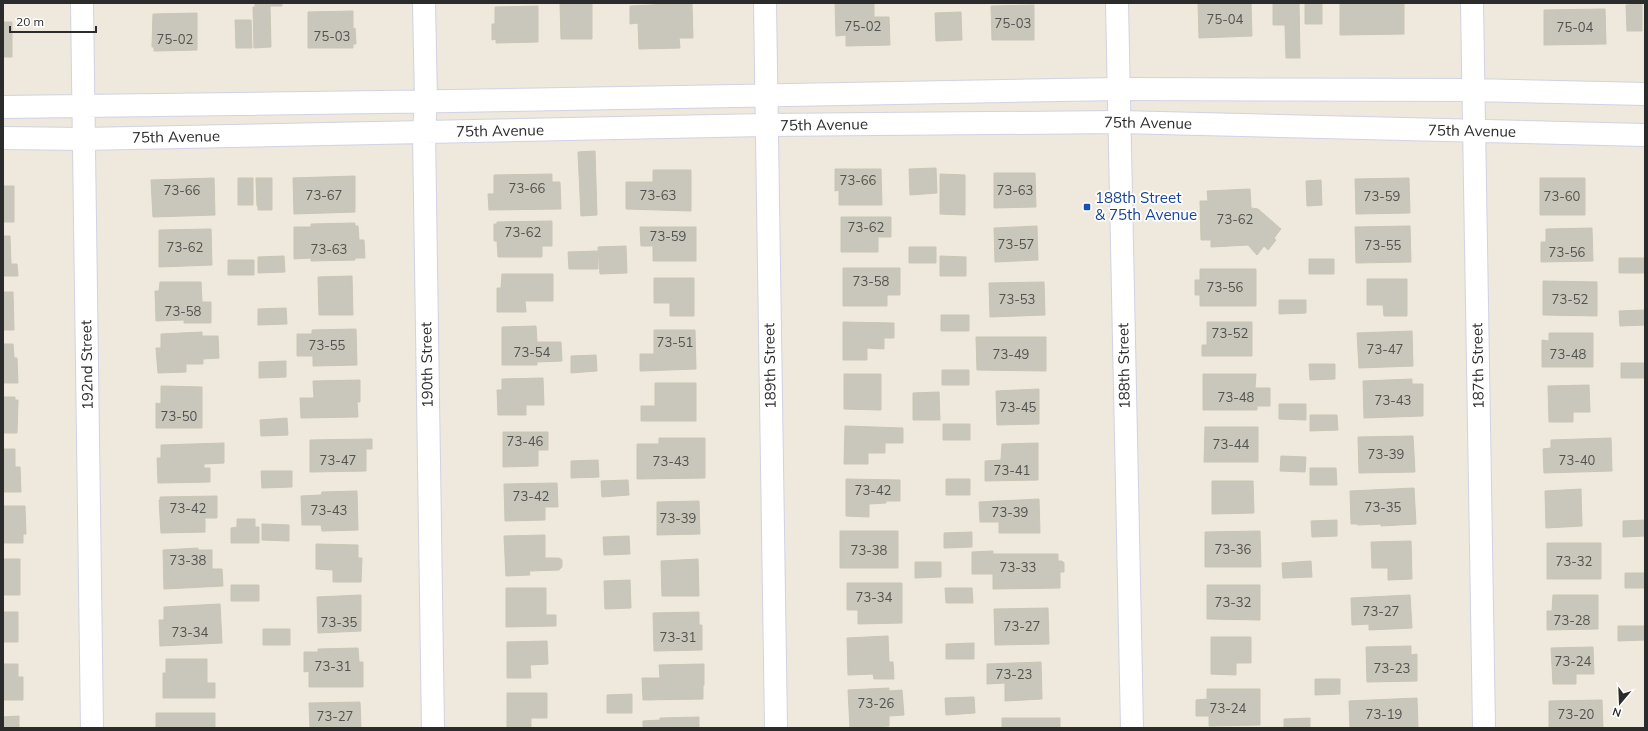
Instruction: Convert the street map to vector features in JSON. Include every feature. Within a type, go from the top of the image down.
[{"type":"street","name":"192nd Street","points":[[82,3],[92,728]]},
{"type":"street","name":"190th Street","points":[[424,3],[426,101],[424,132],[433,728]]},
{"type":"street","name":"189th Street","points":[[765,3],[776,728]]},
{"type":"street","name":"188th Street","points":[[1117,3],[1132,728]]},
{"type":"street","name":"187th Street","points":[[1472,3],[1484,728]]},
{"type":"street","name":"75th Avenue","points":[[3,107],[1118,89],[1473,90],[1645,94]]},
{"type":"street","name":"75th Avenue","points":[[3,138],[84,139],[766,125],[1119,122],[1645,135]]},
{"type":"building","points":[[255,3],[282,3],[282,6],[255,6]]},
{"type":"building","points":[[560,3],[592,3],[592,39],[561,39]]},
{"type":"building","points":[[692,3],[693,38],[679,38],[680,48],[639,49],[638,23],[630,24],[630,6]]},
{"type":"building","points":[[835,3],[874,3],[874,17],[889,17],[890,45],[846,46],[846,35],[836,36]]},
{"type":"building","points":[[1198,3],[1251,3],[1252,36],[1199,38]]},
{"type":"building","points":[[1273,3],[1299,3],[1300,58],[1286,58],[1285,25],[1273,25]]},
{"type":"building","points":[[1305,3],[1322,3],[1322,24],[1305,24]]},
{"type":"building","points":[[1340,3],[1404,3],[1404,34],[1340,35]]},
{"type":"building","points":[[1642,4],[1642,31],[1627,31],[1626,5]]},
{"type":"building","points":[[1034,5],[1034,40],[992,40],[991,6]]},
{"type":"building","points":[[270,6],[271,47],[254,48],[253,7]]},
{"type":"building","points":[[538,6],[538,42],[496,43],[496,39],[492,40],[492,24],[495,24],[495,7]]},
{"type":"building","points":[[1605,9],[1606,44],[1544,45],[1544,10]]},
{"type":"building","points":[[353,11],[353,29],[355,28],[356,44],[353,44],[353,48],[308,48],[308,12]]},
{"type":"building","points":[[961,12],[962,40],[936,41],[935,13]]},
{"type":"building","points":[[197,13],[197,50],[154,51],[154,47],[152,47],[153,14]]},
{"type":"building","points":[[235,20],[251,20],[252,48],[236,48]]},
{"type":"building","points":[[3,22],[12,22],[12,57],[3,57]]},
{"type":"building","points":[[595,151],[597,215],[581,216],[578,152]]},
{"type":"building","points":[[936,168],[937,193],[910,195],[909,169]]},
{"type":"building","points":[[835,169],[881,169],[882,205],[839,205],[839,190],[835,191]]},
{"type":"building","points":[[653,170],[691,170],[691,211],[626,209],[626,182],[653,182]]},
{"type":"building","points":[[994,173],[1035,173],[1036,207],[994,208]]},
{"type":"building","points":[[552,174],[552,182],[560,182],[561,209],[489,210],[488,194],[494,194],[494,175]]},
{"type":"building","points":[[940,174],[965,175],[965,215],[940,214]]},
{"type":"building","points":[[355,176],[355,212],[294,214],[293,178]]},
{"type":"building","points":[[214,178],[215,215],[153,217],[151,180]]},
{"type":"building","points":[[238,178],[253,178],[253,205],[238,205]]},
{"type":"building","points":[[256,178],[272,178],[272,210],[258,210]]},
{"type":"building","points":[[1409,178],[1410,213],[1356,214],[1355,179]]},
{"type":"building","points":[[1540,178],[1585,178],[1585,215],[1540,215]]},
{"type":"building","points":[[1321,180],[1322,205],[1307,206],[1306,181]]},
{"type":"building","points":[[3,186],[14,186],[14,222],[3,222]]},
{"type":"building","points":[[1250,189],[1251,208],[1258,209],[1281,229],[1274,238],[1276,240],[1268,250],[1264,246],[1257,255],[1248,245],[1211,247],[1211,240],[1201,240],[1200,201],[1208,201],[1207,191]]},
{"type":"building","points":[[841,217],[891,217],[891,237],[878,237],[878,252],[841,252]]},
{"type":"building","points":[[552,221],[552,246],[542,246],[542,257],[498,257],[497,241],[494,241],[494,224],[497,224],[497,222]]},
{"type":"building","points":[[355,223],[355,226],[358,226],[359,240],[364,240],[365,258],[355,258],[355,260],[311,261],[311,258],[294,259],[294,227],[311,227],[311,224]]},
{"type":"building","points":[[1037,226],[1038,260],[995,262],[994,228]]},
{"type":"building","points":[[1410,226],[1411,262],[1356,263],[1355,227]]},
{"type":"building","points":[[640,227],[696,227],[696,261],[653,261],[653,246],[641,246]]},
{"type":"building","points":[[1592,228],[1593,261],[1541,262],[1541,242],[1546,242],[1546,229]]},
{"type":"building","points":[[211,229],[212,265],[159,267],[159,230]]},
{"type":"building","points":[[3,236],[10,236],[11,264],[17,264],[18,276],[3,276]]},
{"type":"building","points":[[626,246],[627,273],[600,274],[598,247]]},
{"type":"building","points":[[909,247],[936,247],[936,263],[909,263]]},
{"type":"building","points":[[598,251],[598,269],[569,269],[568,252]]},
{"type":"building","points":[[284,256],[285,272],[258,273],[258,257]]},
{"type":"building","points":[[940,256],[966,257],[966,276],[940,276]]},
{"type":"building","points":[[1619,258],[1645,258],[1645,273],[1619,273]]},
{"type":"building","points":[[1309,259],[1334,259],[1334,274],[1309,274]]},
{"type":"building","points":[[228,260],[254,260],[254,275],[228,275]]},
{"type":"building","points":[[843,268],[900,268],[900,295],[887,295],[887,306],[843,306]]},
{"type":"building","points":[[1200,269],[1256,269],[1256,306],[1200,306],[1200,295],[1195,295],[1195,280],[1200,280]]},
{"type":"building","points":[[502,274],[553,274],[553,301],[525,301],[526,312],[497,312],[497,288],[501,288]]},
{"type":"building","points":[[352,276],[353,315],[319,315],[318,277]]},
{"type":"building","points":[[654,278],[694,278],[694,316],[670,316],[670,303],[654,303]]},
{"type":"building","points":[[1367,279],[1407,279],[1407,316],[1384,316],[1383,305],[1367,305]]},
{"type":"building","points":[[1543,281],[1597,282],[1597,316],[1543,315]]},
{"type":"building","points":[[160,282],[201,282],[202,302],[211,302],[211,323],[184,323],[184,320],[156,321],[155,291],[159,291]]},
{"type":"building","points":[[1044,282],[1045,315],[990,317],[989,283]]},
{"type":"building","points":[[3,292],[13,292],[14,330],[3,330]]},
{"type":"building","points":[[1279,300],[1306,300],[1306,313],[1279,314]]},
{"type":"building","points":[[286,308],[287,324],[258,325],[258,309]]},
{"type":"building","points":[[1645,310],[1645,325],[1620,326],[1619,311]]},
{"type":"building","points":[[941,315],[969,315],[969,331],[941,331]]},
{"type":"building","points":[[843,322],[894,323],[894,338],[884,338],[884,349],[867,348],[867,360],[843,360]]},
{"type":"building","points":[[1207,322],[1252,322],[1252,356],[1202,356],[1202,345],[1207,345]]},
{"type":"building","points":[[536,326],[537,342],[561,342],[562,361],[537,362],[537,365],[502,365],[502,327]]},
{"type":"building","points":[[356,329],[357,365],[313,366],[313,356],[297,356],[297,334],[312,334],[312,330]]},
{"type":"building","points":[[654,330],[695,330],[696,369],[640,371],[640,354],[654,354]]},
{"type":"building","points":[[1412,331],[1413,366],[1359,368],[1357,333]]},
{"type":"building","points":[[202,332],[202,336],[218,336],[219,358],[203,359],[203,364],[186,364],[186,372],[158,373],[156,348],[161,348],[161,334]]},
{"type":"building","points":[[1549,333],[1593,333],[1593,367],[1542,367],[1542,340],[1549,341]]},
{"type":"building","points":[[976,337],[1046,337],[1046,371],[977,370]]},
{"type":"building","points":[[3,344],[13,344],[14,358],[17,358],[18,383],[3,383]]},
{"type":"building","points":[[596,355],[597,371],[571,373],[571,356]]},
{"type":"building","points":[[286,361],[286,377],[259,378],[259,362]]},
{"type":"building","points":[[1621,363],[1645,363],[1645,378],[1621,378]]},
{"type":"building","points":[[1309,364],[1335,364],[1335,379],[1310,380]]},
{"type":"building","points":[[942,370],[969,370],[969,385],[942,385]]},
{"type":"building","points":[[844,374],[881,374],[881,410],[844,409]]},
{"type":"building","points":[[1203,374],[1256,374],[1255,388],[1270,388],[1270,406],[1257,406],[1257,410],[1203,410]]},
{"type":"building","points":[[543,378],[544,405],[526,405],[526,415],[498,415],[497,390],[502,390],[502,379]]},
{"type":"building","points":[[1412,379],[1412,384],[1423,384],[1423,416],[1364,418],[1363,381]]},
{"type":"building","points":[[360,380],[360,402],[357,402],[358,417],[301,418],[300,398],[314,398],[313,381]]},
{"type":"building","points":[[655,383],[696,383],[696,421],[641,421],[641,406],[655,406]]},
{"type":"building","points":[[1589,385],[1590,412],[1573,412],[1573,422],[1549,422],[1548,386]]},
{"type":"building","points":[[161,386],[202,387],[202,428],[156,428],[156,403],[161,404]]},
{"type":"building","points":[[1039,389],[1039,424],[997,425],[996,391]]},
{"type":"building","points":[[939,392],[940,420],[913,420],[913,393]]},
{"type":"building","points":[[3,397],[15,397],[15,400],[18,400],[17,433],[3,433]]},
{"type":"building","points":[[1279,404],[1306,404],[1306,420],[1279,419]]},
{"type":"building","points":[[1310,415],[1337,415],[1338,430],[1310,431]]},
{"type":"building","points":[[287,418],[288,435],[261,436],[260,420]]},
{"type":"building","points":[[943,424],[970,424],[970,440],[943,440]]},
{"type":"building","points":[[845,426],[903,428],[903,443],[885,443],[885,453],[868,453],[868,464],[844,464]]},
{"type":"building","points":[[1205,427],[1258,427],[1258,462],[1204,462]]},
{"type":"building","points":[[503,432],[548,432],[548,450],[538,450],[538,466],[503,467]]},
{"type":"building","points":[[1413,436],[1415,472],[1359,473],[1358,437]]},
{"type":"building","points":[[659,438],[705,438],[705,478],[637,479],[637,444],[659,444]]},
{"type":"building","points":[[1611,438],[1612,471],[1544,473],[1543,449],[1551,448],[1551,440]]},
{"type":"building","points":[[372,439],[372,449],[366,449],[366,471],[310,472],[310,440]]},
{"type":"building","points":[[224,443],[224,463],[204,464],[204,468],[210,468],[210,482],[158,483],[157,458],[161,458],[161,445]]},
{"type":"building","points":[[1038,443],[1038,480],[985,481],[985,461],[1001,460],[1002,444]]},
{"type":"building","points":[[3,449],[15,449],[15,467],[20,467],[21,492],[3,492]]},
{"type":"building","points":[[1281,456],[1306,457],[1305,472],[1280,471]]},
{"type":"building","points":[[598,460],[599,477],[571,478],[571,461]]},
{"type":"building","points":[[1310,468],[1336,468],[1337,485],[1310,485]]},
{"type":"building","points":[[261,471],[292,471],[292,487],[262,488]]},
{"type":"building","points":[[846,479],[900,480],[900,501],[886,501],[886,503],[869,504],[869,517],[846,516]]},
{"type":"building","points":[[946,479],[970,479],[970,495],[946,495]]},
{"type":"building","points":[[628,480],[629,495],[602,497],[601,481]]},
{"type":"building","points":[[1212,481],[1253,481],[1254,513],[1212,514]]},
{"type":"building","points":[[557,483],[558,507],[545,507],[545,520],[505,521],[504,484]]},
{"type":"building","points":[[1414,488],[1416,524],[1381,526],[1381,524],[1351,524],[1350,491]]},
{"type":"building","points":[[1581,489],[1582,526],[1546,528],[1545,491]]},
{"type":"building","points":[[357,491],[358,530],[322,531],[321,525],[302,525],[301,496],[321,495],[322,492]]},
{"type":"building","points":[[217,496],[217,518],[205,518],[205,532],[161,533],[160,497]]},
{"type":"building","points":[[1039,499],[1040,533],[999,533],[999,522],[980,522],[979,502]]},
{"type":"building","points":[[699,501],[700,534],[657,535],[657,502]]},
{"type":"building","points":[[3,506],[25,506],[26,534],[23,534],[23,543],[3,543]]},
{"type":"building","points":[[237,519],[255,519],[255,527],[259,527],[259,543],[231,543],[231,528],[237,527]]},
{"type":"building","points":[[1337,520],[1337,536],[1312,537],[1311,521]]},
{"type":"building","points":[[1645,520],[1645,536],[1623,537],[1623,521]]},
{"type":"building","points":[[262,524],[289,525],[289,541],[262,540]]},
{"type":"building","points":[[840,531],[898,531],[898,568],[840,568]]},
{"type":"building","points":[[1260,531],[1261,567],[1205,567],[1205,532]]},
{"type":"building","points":[[972,532],[972,547],[944,548],[944,533]]},
{"type":"building","points":[[545,535],[545,558],[559,558],[562,560],[562,567],[559,570],[529,571],[530,575],[506,576],[504,536]]},
{"type":"building","points":[[629,536],[630,554],[604,555],[603,537]]},
{"type":"building","points":[[1411,541],[1412,579],[1388,580],[1388,568],[1372,568],[1371,542]]},
{"type":"building","points":[[1547,543],[1601,543],[1601,579],[1547,579]]},
{"type":"building","points":[[316,544],[358,545],[358,558],[362,558],[361,582],[333,582],[333,570],[316,569]]},
{"type":"building","points":[[198,548],[198,550],[212,550],[212,569],[222,569],[223,586],[164,589],[163,550]]},
{"type":"building","points":[[993,551],[993,554],[1058,554],[1058,561],[1062,561],[1064,563],[1064,572],[1060,572],[1060,588],[993,589],[993,574],[972,574],[972,552]]},
{"type":"building","points":[[3,559],[20,559],[20,595],[3,595]]},
{"type":"building","points":[[698,559],[699,596],[662,596],[661,561]]},
{"type":"building","points":[[1311,561],[1312,577],[1283,578],[1282,563]]},
{"type":"building","points":[[915,562],[941,562],[941,577],[915,578]]},
{"type":"building","points":[[1625,573],[1645,573],[1645,588],[1625,588]]},
{"type":"building","points":[[630,580],[631,608],[605,609],[604,581]]},
{"type":"building","points":[[847,583],[902,583],[902,623],[858,624],[858,610],[847,610]]},
{"type":"building","points":[[231,585],[259,585],[259,601],[231,601]]},
{"type":"building","points":[[1207,585],[1260,585],[1260,620],[1207,619]]},
{"type":"building","points":[[506,588],[546,588],[546,615],[556,615],[556,626],[506,627]]},
{"type":"building","points":[[945,588],[972,588],[973,603],[946,603]]},
{"type":"building","points":[[361,595],[361,631],[318,633],[317,597]]},
{"type":"building","points":[[1410,595],[1412,628],[1369,630],[1369,624],[1352,625],[1351,598]]},
{"type":"building","points":[[1553,595],[1598,595],[1598,629],[1547,630],[1547,611],[1552,611]]},
{"type":"building","points":[[220,604],[222,643],[160,646],[159,620],[164,620],[164,607]]},
{"type":"building","points":[[1048,608],[1049,644],[995,645],[994,609]]},
{"type":"building","points":[[3,612],[18,612],[18,642],[3,642]]},
{"type":"building","points":[[699,612],[699,625],[702,625],[702,650],[654,651],[653,613]]},
{"type":"building","points":[[1618,626],[1645,626],[1645,640],[1618,641]]},
{"type":"building","points":[[263,629],[290,629],[290,645],[263,645]]},
{"type":"building","points":[[888,636],[889,662],[893,662],[894,679],[874,679],[873,674],[848,675],[847,638]]},
{"type":"building","points":[[1211,637],[1251,637],[1251,663],[1236,663],[1236,675],[1211,674]]},
{"type":"building","points":[[547,641],[548,664],[530,665],[531,678],[507,678],[507,642]]},
{"type":"building","points":[[974,643],[974,659],[946,659],[946,644]]},
{"type":"building","points":[[1411,646],[1411,655],[1417,654],[1417,681],[1367,682],[1366,647]]},
{"type":"building","points":[[1593,647],[1594,674],[1576,674],[1576,684],[1553,684],[1551,648]]},
{"type":"building","points":[[358,648],[359,662],[363,662],[363,687],[309,687],[309,671],[304,672],[304,652],[318,652],[318,649]]},
{"type":"building","points":[[166,659],[207,659],[207,683],[215,683],[215,698],[163,698],[163,673],[166,673]]},
{"type":"building","points":[[1041,662],[1042,699],[1005,701],[1005,683],[987,684],[987,664]]},
{"type":"building","points":[[3,664],[18,664],[18,677],[23,677],[23,700],[3,700]]},
{"type":"building","points":[[704,664],[703,699],[643,700],[642,678],[660,678],[659,665]]},
{"type":"building","points":[[1315,679],[1340,679],[1340,694],[1315,695]]},
{"type":"building","points":[[889,688],[889,691],[902,690],[904,715],[889,716],[889,726],[850,728],[848,690]]},
{"type":"building","points":[[1207,689],[1260,689],[1260,725],[1209,726],[1209,716],[1196,716],[1196,700],[1207,699]]},
{"type":"building","points":[[507,693],[547,693],[547,718],[531,718],[531,728],[507,728]]},
{"type":"building","points":[[632,694],[632,713],[607,713],[607,695]]},
{"type":"building","points":[[974,697],[975,713],[946,715],[945,698]]},
{"type":"building","points":[[1417,698],[1418,728],[1350,728],[1349,701]]},
{"type":"building","points":[[1602,700],[1603,728],[1549,728],[1549,701]]},
{"type":"building","points":[[360,702],[361,728],[310,728],[309,703]]},
{"type":"building","points":[[156,713],[215,713],[215,728],[156,728]]},
{"type":"building","points":[[19,716],[19,728],[3,728],[3,717]]},
{"type":"building","points":[[699,717],[699,728],[643,728],[643,721],[660,720],[660,718]]},
{"type":"building","points":[[1002,718],[1060,718],[1060,728],[1002,728]]},
{"type":"building","points":[[1310,718],[1310,728],[1284,728],[1284,719]]},
{"type":"place","name":"188th Street & 75th Avenue","points":[[1087,207]]}]
